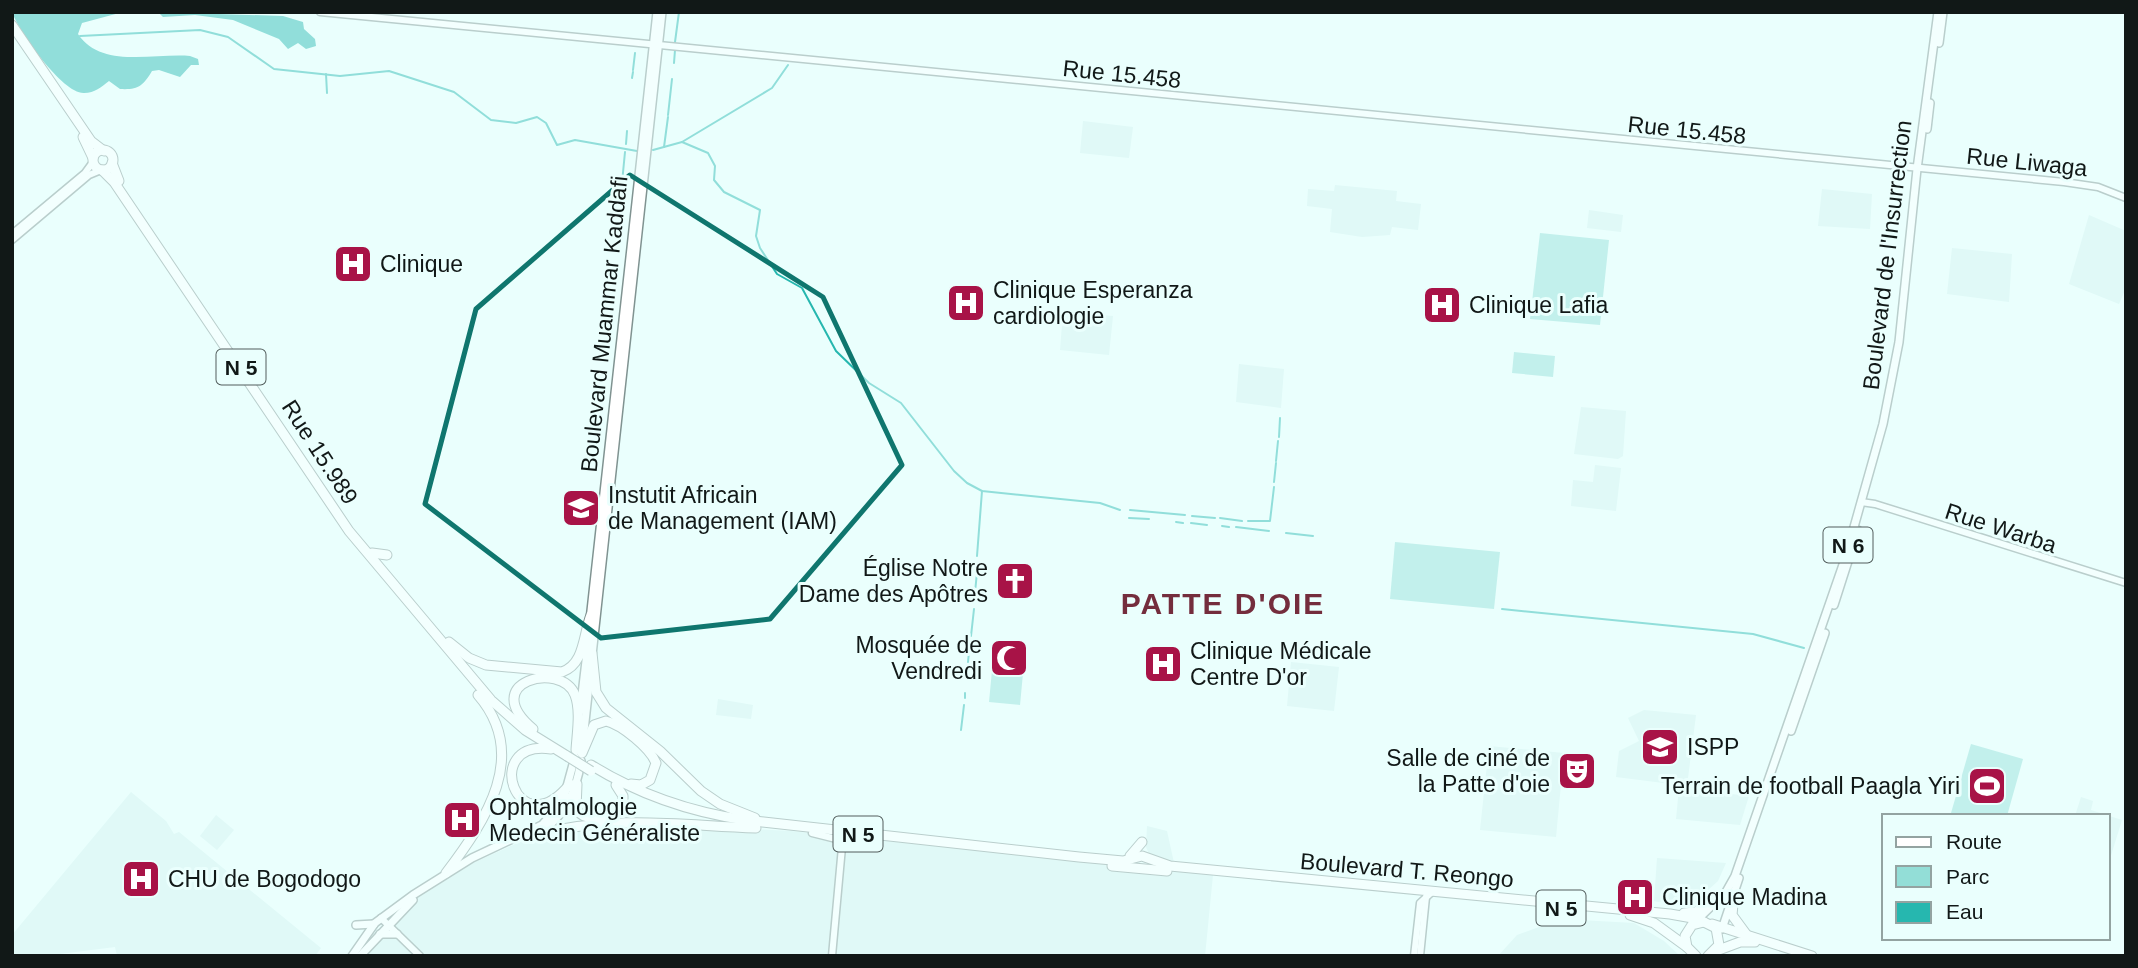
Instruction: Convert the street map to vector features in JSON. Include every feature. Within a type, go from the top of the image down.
[{"type":"highway","points":[[12,25],[19,39],[88,144],[93,160],[101,170],[112,163],[111,155],[92,141],[19,39]]},
{"type":"highway","points":[[93,160],[97,152],[104,151]]},
{"type":"highway","name":"N 5","points":[[112,163],[130,197],[372,553],[509,718],[570,752]]},
{"type":"highway","name":"Rue 15.989","points":[[101,170],[114,182],[190,292],[349,531],[447,643]]},
{"type":"highway","points":[[372,553],[387,557],[387,570]]},
{"type":"highway","points":[[447,643],[485,665],[562,672],[571,668],[578,660],[591,615]]},
{"type":"highway","points":[[446,873],[465,847],[490,800],[502,769],[503,747],[493,715],[447,643]]},
{"type":"highway","name":"N 5","points":[[447,643],[494,696],[534,730],[570,752]]},
{"type":"highway","points":[[592,653],[596,692],[606,708],[660,751],[707,796],[759,825]]},
{"type":"highway","points":[[534,730],[515,708],[517,689],[531,678],[568,686],[574,693],[577,706],[570,752]]},
{"type":"highway","points":[[570,752],[594,725],[606,721],[617,725],[652,756],[656,767],[652,777],[642,784],[617,783],[624,801],[621,811],[589,818],[579,814],[575,807],[574,784]]},
{"type":"highway","points":[[570,752],[541,748],[523,752],[512,767],[512,786],[524,800],[540,805],[559,797],[574,784]]},
{"type":"highway","name":"Boulevard T. Reongo","points":[[570,752],[617,783],[698,811],[759,825],[1156,863],[1429,893],[1670,914],[1699,920]]},
{"type":"highway","points":[[534,833],[607,822],[635,821],[759,825]]},
{"type":"highway","name":"N 5","points":[[759,825],[877,841],[1140,863],[1632,915],[1661,927],[1696,956]]},
{"type":"highway","points":[[1114,860],[1132,855],[1142,842],[1156,863]]},
{"type":"highway","points":[[1734,894],[1732,915],[1747,936]]},
{"type":"highway","name":"N 5","points":[[1699,920],[1715,903]]},
{"type":"highway","points":[[1689,951],[1686,934],[1699,920],[1721,932],[1747,936],[1812,956]]},
{"type":"highway","points":[[1714,954],[1721,932]]},
{"type":"highway","points":[[1714,954],[1749,941],[1797,956]]},
{"type":"main road","name":"Rue 15.458","points":[[320,12],[1919,169]]},
{"type":"main road","name":"Boulevard Muammar Kaddafi","points":[[570,752],[592,653],[656,46],[657,12]]},
{"type":"main road","name":"Boulevard Muammar Kaddafi","points":[[534,833],[551,825],[568,806],[574,784],[570,752],[591,615],[662,12]]},
{"type":"main road","name":"Boulevard de l'Insurrection","points":[[1721,932],[1818,655],[1898,379],[1919,169],[1941,12]]},
{"type":"main road","points":[[12,234],[85,173],[93,160]]},
{"type":"main road","name":"Rue Liwaga","points":[[1919,169],[2089,185],[2126,198]]},
{"type":"main road","points":[[12,240],[89,175],[101,170]]},
{"type":"main road","name":"Boulevard de l'Insurrection","points":[[1715,903],[1735,876],[1863,503]]},
{"type":"main road","name":"Rue Warba","points":[[1863,503],[2126,584]]},
{"type":"main road","name":"Boulevard Muammar Kaddafi","points":[[534,833],[558,809],[574,784]]},
{"type":"main road","points":[[352,956],[378,920],[446,873],[534,833]]},
{"type":"main road","points":[[360,956],[412,901],[457,870],[534,833]]},
{"type":"main road","points":[[812,833],[836,839],[842,847],[832,956]]},
{"type":"main road","points":[[842,847],[849,841],[877,841]]},
{"type":"main road","points":[[1417,956],[1420,903],[1429,893]]},
{"type":"main road","points":[[356,925],[378,920],[388,925],[420,956]]},
{"type":"main road","points":[[379,934],[397,934]]},
{"type":"highlighted area","points":[[630,175],[823,297],[902,465],[770,619],[601,638],[425,504],[476,309]]},
{"type":"shaded area","points":[[1083,121],[1133,127],[1129,158],[1080,153]]},
{"type":"shaded area","points":[[1335,185],[1397,191],[1396,201],[1421,204],[1418,230],[1392,227],[1390,235],[1362,237],[1330,232],[1332,209],[1307,206],[1308,189],[1334,191]]},
{"type":"shaded area","points":[[1822,189],[1872,194],[1870,229],[1818,226]]},
{"type":"shaded area","points":[[1589,210],[1623,215],[1621,232],[1587,228]]},
{"type":"shaded area","points":[[2089,215],[2126,231],[2126,288],[2119,304],[2069,284]]},
{"type":"shaded area","points":[[1952,248],[2012,254],[2009,302],[1947,294]]},
{"type":"shaded area","points":[[1063,312],[1113,316],[1109,355],[1060,350]]},
{"type":"shaded area","points":[[1239,364],[1284,369],[1281,408],[1236,402]]},
{"type":"shaded area","points":[[1581,407],[1626,411],[1623,456],[1618,459],[1574,454]]},
{"type":"shaded area","points":[[1595,465],[1621,468],[1616,511],[1571,506],[1573,480],[1593,482]]},
{"type":"shaded area","points":[[1291,662],[1339,667],[1334,711],[1287,706]]},
{"type":"shaded area","points":[[718,699],[753,705],[751,719],[716,715]]},
{"type":"shaded area","name":"ISPP","points":[[1644,710],[1696,715],[1687,786],[1616,777],[1619,751],[1639,741],[1628,718]]},
{"type":"shaded area","points":[[1489,746],[1564,753],[1556,837],[1480,830]]},
{"type":"shaded area","points":[[1679,788],[1749,796],[1740,825],[1676,819]]},
{"type":"shaded area","name":"CHU de Bogodogo","points":[[131,792],[166,821],[174,834],[179,832],[321,948],[315,956],[117,956],[115,947],[44,956],[12,956],[12,935]]},
{"type":"shaded area","points":[[2081,797],[2093,801],[2091,810],[2103,814],[2076,814]]},
{"type":"shaded area","points":[[216,815],[234,830],[217,850],[200,836]]},
{"type":"shaded area","points":[[2110,816],[2122,820],[2110,859]]},
{"type":"shaded area","points":[[607,822],[791,831],[1213,875],[1205,956],[361,956],[412,901],[457,870],[538,834]]},
{"type":"shaded area","points":[[1147,826],[1167,831],[1174,863],[1150,856],[1146,847]]},
{"type":"shaded area","points":[[1657,858],[1726,863],[1718,881],[1708,890],[1658,902],[1654,901]]},
{"type":"shaded area","points":[[1561,919],[1634,923],[1664,941],[1680,956],[1498,956],[1517,935]]},
{"type":"green space","points":[[1540,233],[1609,240],[1600,325],[1530,319]]},
{"type":"green space","points":[[1514,352],[1555,356],[1553,377],[1512,373]]},
{"type":"green space","points":[[1395,542],[1500,552],[1494,609],[1390,599]]},
{"type":"green space","points":[[992,670],[1023,673],[1020,705],[989,702]]},
{"type":"green space","name":"Terrain de football Paagla Yiri","points":[[1971,744],[2023,759],[2008,814],[1951,813]]},
{"type":"water","points":[[12,12],[123,12],[82,23],[78,34],[88,45],[114,56],[190,56],[198,59],[199,65],[191,65],[180,77],[159,70],[152,71],[143,84],[136,88],[120,89],[109,81],[91,92],[75,91],[43,60],[23,33]]},
{"type":"water","points":[[158,12],[283,16],[303,22],[304,29],[315,39],[316,46],[306,49],[298,43],[288,49],[279,39],[233,20],[195,15],[163,17]]},
{"type":"waterway","points":[[675,42],[679,12]]},
{"type":"waterway","points":[[80,36],[200,30],[228,37],[274,69],[340,76],[389,71],[454,92],[491,120],[516,123],[537,117],[546,123],[557,145],[575,140],[637,151]]},
{"type":"waterway","points":[[674,63],[675,50]]},
{"type":"waterway","points":[[633,70],[635,53]]},
{"type":"waterway","points":[[653,150],[682,142],[772,88],[788,65]]},
{"type":"waterway","points":[[632,78],[633,72]]},
{"type":"waterway","points":[[326,74],[327,93]]},
{"type":"waterway","points":[[668,115],[672,79]]},
{"type":"waterway","points":[[664,147],[668,117]]},
{"type":"waterway","points":[[626,144],[627,131]]},
{"type":"waterway","points":[[682,142],[708,153],[715,166],[714,180],[724,192],[760,210],[756,236],[760,248],[777,274],[802,288],[836,351],[869,383],[901,403],[954,471],[967,483],[982,491],[1100,503],[1120,510]]},
{"type":"waterway","points":[[621,193],[625,152]]},
{"type":"waterway","points":[[616,238],[618,223]]},
{"type":"waterway","points":[[1279,437],[1280,418]]},
{"type":"waterway","points":[[1276,461],[1278,441]]},
{"type":"waterway","points":[[1274,482],[1276,463]]},
{"type":"waterway","points":[[1248,521],[1270,521],[1274,487]]},
{"type":"waterway","points":[[977,556],[982,491]]},
{"type":"waterway","points":[[1130,510],[1185,515]]},
{"type":"waterway","points":[[1192,516],[1215,518]]},
{"type":"waterway","points":[[1129,518],[1149,519]]},
{"type":"waterway","points":[[1220,518],[1242,521]]},
{"type":"waterway","points":[[1176,522],[1183,523]]},
{"type":"waterway","points":[[1191,523],[1207,525]]},
{"type":"waterway","points":[[1222,526],[1229,527]]},
{"type":"waterway","points":[[1236,527],[1269,531]]},
{"type":"waterway","points":[[1286,533],[1313,536]]},
{"type":"waterway","points":[[974,603],[977,572]]},
{"type":"waterway","points":[[971,636],[974,609]]},
{"type":"waterway","points":[[1502,609],[1753,634],[1804,648]]},
{"type":"waterway","points":[[968,662],[970,642]]},
{"type":"waterway","points":[[967,674],[968,670]]},
{"type":"waterway","points":[[965,693],[965,698]]},
{"type":"waterway","points":[[961,730],[964,705]]},
{"type":"place","name":"Clinique","points":[[353,264]]},
{"type":"place","name":"Clinique Esperanza cardiologie","points":[[966,303]]},
{"type":"place","name":"Clinique Lafia","points":[[1442,305]]},
{"type":"place","name":"Instutit Africain de Management (IAM)","points":[[581,508]]},
{"type":"place","name":"Église Notre Dame des Apôtres","points":[[1015,581]]},
{"type":"place","name":"Mosquée de Vendredi","points":[[1009,658]]},
{"type":"place","name":"Clinique Médicale Centre D'or","points":[[1163,664]]},
{"type":"place","name":"ISPP","points":[[1660,747]]},
{"type":"place","name":"Salle de ciné de la Patte d'oie","points":[[1577,771]]},
{"type":"place","name":"Terrain de football Paagla Yiri","points":[[1987,786]]},
{"type":"place","name":"Ophtalmologie Medecin Généraliste","points":[[462,820]]},
{"type":"place","name":"CHU de Bogodogo","points":[[141,879]]},
{"type":"place","name":"Clinique Madina","points":[[1635,897]]},
{"type":"district","name":"PATTE D'OIE","points":[[1223,603]]}]
